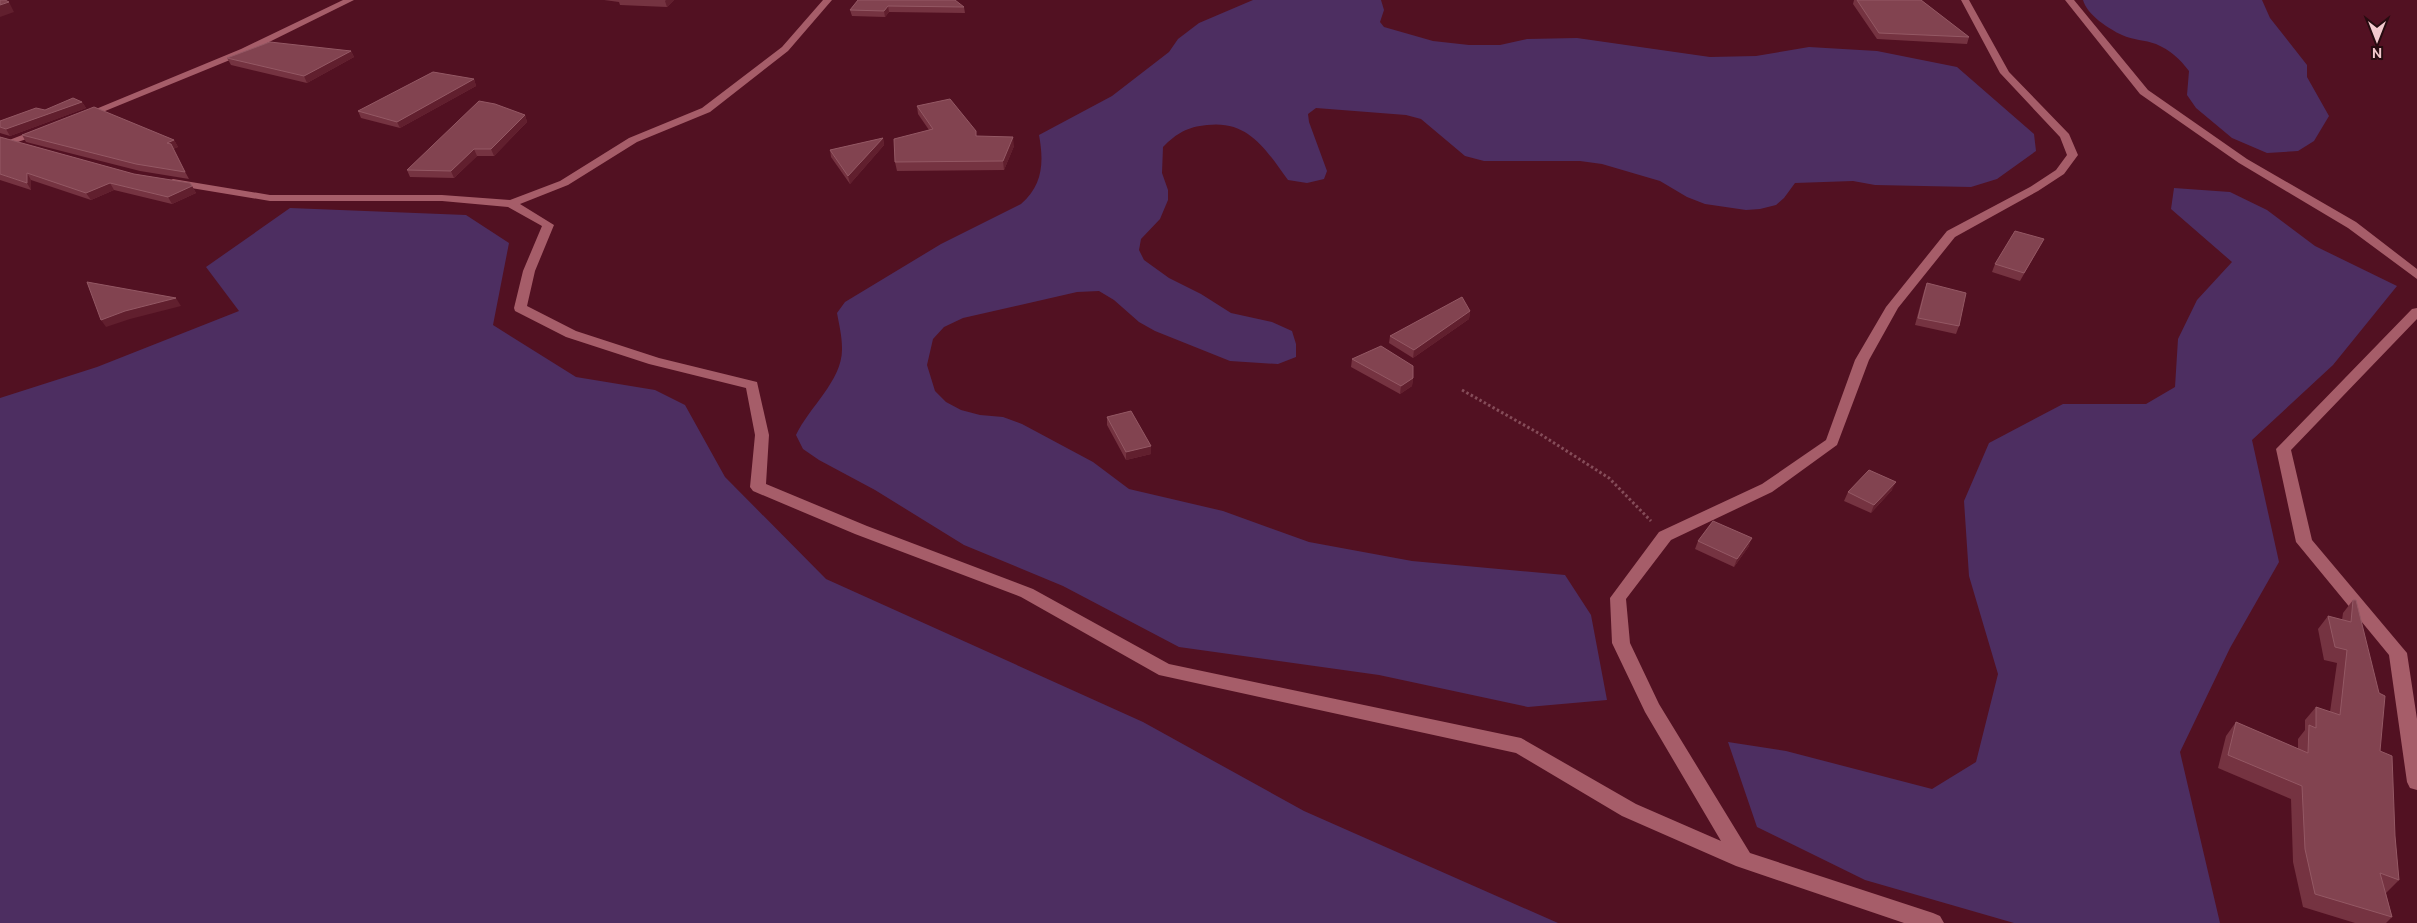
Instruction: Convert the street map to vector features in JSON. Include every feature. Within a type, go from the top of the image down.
[{"type":"street","points":[[71,120],[122,102],[244,51],[350,0]]},
{"type":"street","points":[[511,204],[564,183],[633,140],[706,110],[785,49],[828,0]]},
{"type":"street","points":[[1743,860],[1651,707],[1621,643],[1618,598],[1665,536],[1768,488],[1832,442],[1862,360],[1892,307],[1951,234],[2054,176],[2060,172],[2073,155],[2065,136],[2005,72],[1965,0]]},
{"type":"street","points":[[2069,0],[2144,92],[2243,161],[2352,225],[2417,275]]},
{"type":"street","points":[[4,139],[54,127]]},
{"type":"street","points":[[4,139],[37,149]]},
{"type":"street","points":[[158,179],[270,198],[442,198],[511,204],[548,225],[529,271],[520,308],[571,334],[654,362],[752,385],[762,435],[758,487],[861,530],[1027,593],[1165,670],[1521,746],[1630,810],[1743,860],[1933,923]]},
{"type":"street","points":[[2417,312],[2282,449],[2304,542],[2398,653],[2417,782]]},
{"type":"path","points":[[1462,390],[1540,434],[1609,478],[1665,536]]},
{"type":"shaded area","points":[[1253,0],[1381,0],[1384,10],[1380,22],[1384,27],[1433,41],[1469,45],[1500,45],[1527,39],[1577,38],[1710,57],[1756,56],[1809,47],[1877,51],[1957,67],[2034,134],[2036,151],[1997,179],[1971,187],[1875,185],[1853,181],[1795,183],[1776,205],[1746,210],[1705,204],[1687,197],[1660,181],[1602,164],[1580,161],[1484,161],[1465,156],[1421,119],[1406,115],[1316,108],[1308,114],[1309,122],[1327,171],[1324,179],[1307,183],[1288,180],[1255,139],[1234,127],[1207,125],[1194,127],[1183,132],[1163,147],[1162,173],[1168,190],[1168,200],[1160,219],[1141,239],[1139,250],[1144,260],[1169,278],[1201,294],[1231,313],[1272,322],[1292,331],[1296,344],[1296,357],[1278,364],[1230,361],[1155,331],[1139,322],[1114,300],[1099,291],[1077,292],[963,318],[944,327],[933,339],[927,365],[935,391],[946,402],[961,410],[980,415],[1003,417],[1022,424],[1093,462],[1129,489],[1223,511],[1309,542],[1412,561],[1565,575],[1591,615],[1607,700],[1528,707],[1379,675],[1179,647],[1063,586],[964,545],[875,490],[819,460],[803,449],[796,435],[837,371],[841,360],[842,348],[837,313],[845,302],[941,244],[1021,204],[1034,189],[1038,181],[1041,164],[1039,135],[1112,96],[1169,52],[1178,39],[1199,23]]},
{"type":"shaded area","points":[[2083,0],[2262,0],[2270,18],[2307,65],[2307,77],[2329,116],[2314,141],[2298,151],[2267,153],[2232,138],[2196,108],[2187,95],[2189,71],[2178,59],[2166,49],[2156,44],[2126,37],[2111,29],[2089,11]]},
{"type":"shaded area","points":[[2174,188],[2230,192],[2267,210],[2315,246],[2397,286],[2333,365],[2252,440],[2279,562],[2230,648],[2180,752],[2220,923],[2014,923],[1865,880],[1757,827],[1728,742],[1786,751],[1932,789],[1976,762],[1998,674],[1969,576],[1964,501],[1989,443],[2063,404],[2146,404],[2175,387],[2178,339],[2197,300],[2232,262],[2171,209]]},
{"type":"shaded area","points":[[290,208],[466,215],[509,243],[493,325],[576,377],[655,390],[685,405],[725,477],[826,579],[1143,722],[1304,811],[1558,923],[0,923],[0,398],[97,367],[239,311],[206,267]]},
{"type":"building","points":[[0,0],[5,0],[9,2],[0,5]]},
{"type":"building","points":[[858,0],[955,0],[964,7],[888,6],[884,11],[850,10]]},
{"type":"building","points":[[1857,0],[1921,0],[1969,37],[1879,33]]},
{"type":"building","points":[[270,42],[351,51],[304,76],[227,58]]},
{"type":"building","points":[[433,72],[474,79],[397,122],[358,111]]},
{"type":"building","points":[[73,98],[82,102],[6,129],[0,127],[0,121],[36,108],[45,110]]},
{"type":"building","points":[[950,99],[976,131],[976,136],[1013,137],[1003,161],[895,162],[894,139],[933,129],[917,106]]},
{"type":"building","points":[[479,101],[495,104],[525,115],[491,149],[474,149],[451,171],[407,170]]},
{"type":"building","points":[[94,107],[174,140],[167,143],[171,144],[185,172],[136,164],[22,135]]},
{"type":"building","points":[[0,137],[134,174],[190,183],[192,186],[168,197],[110,183],[86,193],[27,173],[27,183],[0,174]]},
{"type":"building","points":[[883,138],[848,176],[830,150]]},
{"type":"building","points":[[2015,231],[2044,239],[2024,273],[1995,264]]},
{"type":"building","points":[[87,282],[176,298],[125,311],[101,320]]},
{"type":"building","points":[[1927,283],[1966,293],[1959,326],[1918,318]]},
{"type":"building","points":[[1462,297],[1470,311],[1414,350],[1390,336]]},
{"type":"building","points":[[1381,346],[1413,366],[1413,378],[1401,386],[1352,359]]},
{"type":"building","points":[[1131,411],[1151,446],[1126,452],[1107,417]]},
{"type":"building","points":[[1869,470],[1896,482],[1874,505],[1848,492]]},
{"type":"building","points":[[1713,521],[1752,538],[1737,559],[1698,541]]},
{"type":"building","points":[[2353,600],[2356,600],[2379,693],[2385,696],[2380,751],[2392,756],[2395,836],[2399,880],[2380,873],[2392,917],[2315,894],[2305,849],[2302,786],[2228,755],[2236,722],[2308,753],[2309,725],[2316,728],[2316,707],[2340,715],[2347,650],[2335,647],[2328,616],[2351,622]]}]
